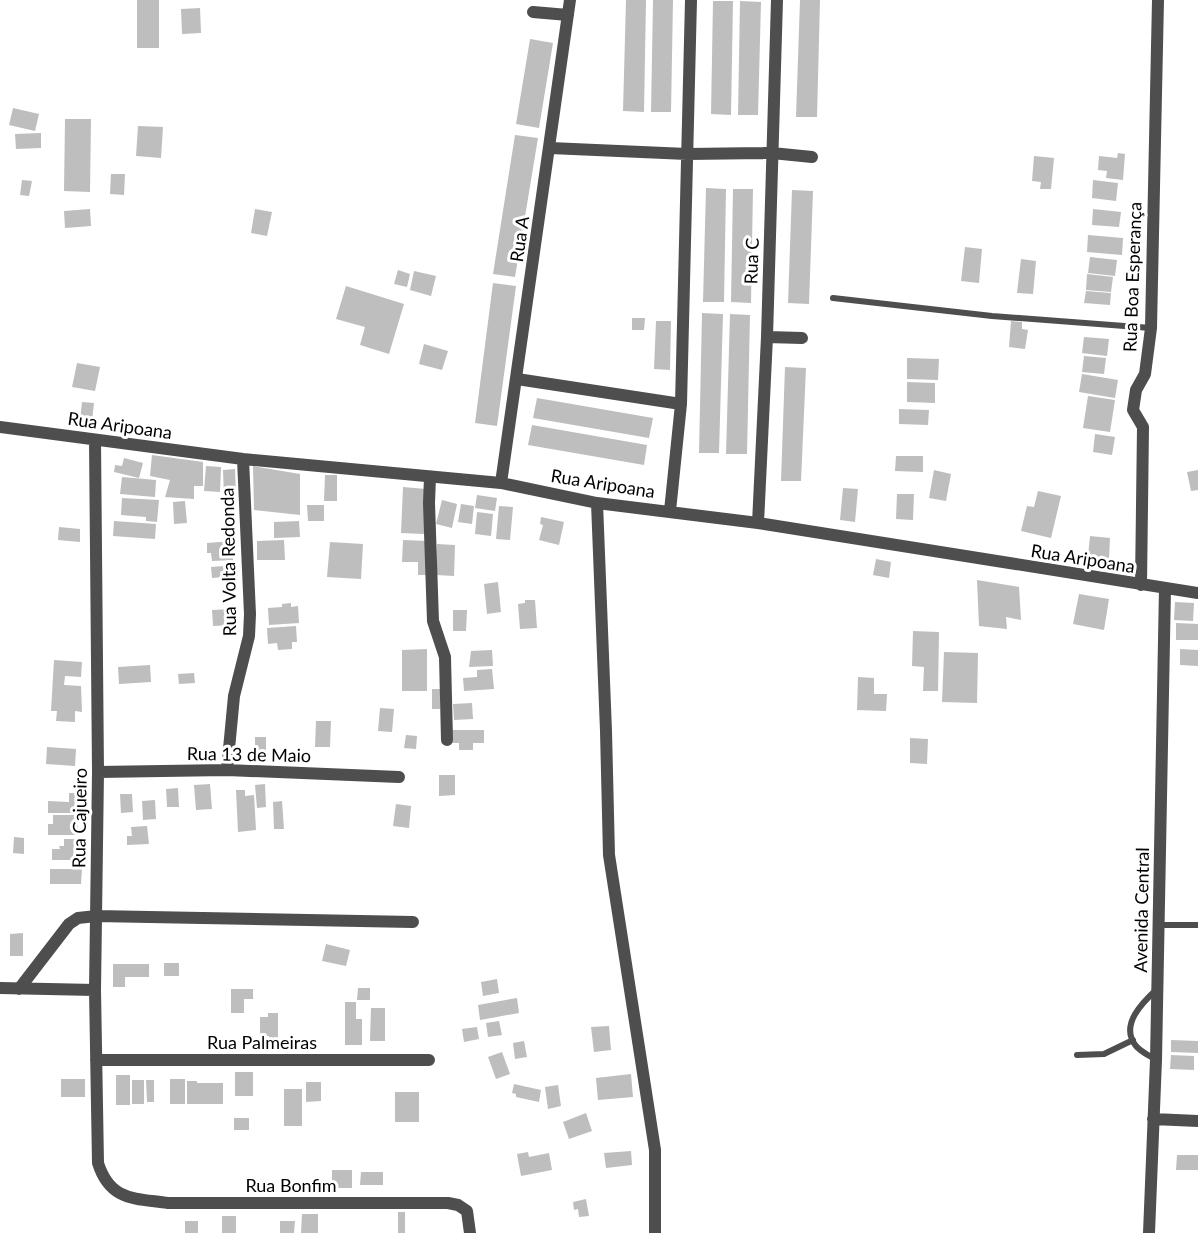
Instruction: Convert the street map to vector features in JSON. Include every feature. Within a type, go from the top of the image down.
[{"type":"street","name":"Rua A","points":[[501,483],[570,0]]},
{"type":"street","points":[[670,511],[681,405],[692,0]]},
{"type":"street","name":"Rua C","points":[[758,523],[767,337],[777,0]]},
{"type":"street","name":"Rua Boa Esperança","points":[[1141,585],[1143,427],[1133,410],[1136,390],[1145,374],[1151,328],[1158,0]]},
{"type":"street","points":[[533,12],[568,15]]},
{"type":"street","points":[[550,148],[687,154],[772,153],[812,157]]},
{"type":"street","points":[[767,337],[802,338]]},
{"type":"street","points":[[517,379],[681,405]]},
{"type":"street","name":"Rua Aripoana","points":[[0,427],[243,459],[501,483],[597,503],[758,523],[1198,593]]},
{"type":"street","name":"Rua Cajueiro","points":[[95,440],[98,772],[95,990],[98,1163],[103,1179],[113,1191]]},
{"type":"street","name":"Rua Volta Redonda","points":[[227,770],[234,696],[249,636],[243,459]]},
{"type":"street","points":[[430,477],[433,621],[445,657],[447,740]]},
{"type":"street","points":[[597,503],[609,855],[655,1150],[655,1233]]},
{"type":"street","name":"Avenida Central","points":[[1149,1233],[1158,989],[1165,588]]},
{"type":"street","name":"Rua 13 de Maio","points":[[98,772],[227,770],[399,777]]},
{"type":"street","points":[[19,989],[69,924],[78,918],[96,916],[413,922]]},
{"type":"street","points":[[0,988],[95,990]]},
{"type":"street","name":"Rua Palmeiras","points":[[96,1060],[429,1060]]},
{"type":"street","points":[[1153,1119],[1198,1121]]},
{"type":"street","name":"Rua Bonfim","points":[[113,1191],[132,1198],[168,1203],[448,1203],[458,1205],[467,1211],[470,1233]]},
{"type":"lane","points":[[833,298],[1015,318],[1151,328]]},
{"type":"lane","points":[[1159,926],[1198,925]]},
{"type":"lane","points":[[1156,1060],[1137,1047],[1131,1030],[1138,1007],[1158,989]]},
{"type":"lane","points":[[1077,1055],[1104,1054],[1133,1040]]},
{"type":"building","points":[[137,0],[159,0],[159,48],[137,48]]},
{"type":"building","points":[[626,0],[646,0],[644,112],[623,111]]},
{"type":"building","points":[[653,0],[673,0],[671,112],[651,112]]},
{"type":"building","points":[[800,0],[820,0],[817,117],[796,117]]},
{"type":"building","points":[[713,1],[733,1],[731,115],[711,114]]},
{"type":"building","points":[[740,1],[761,2],[758,115],[738,115]]},
{"type":"building","points":[[200,8],[201,33],[182,34],[181,9]]},
{"type":"building","points":[[530,39],[553,43],[539,128],[516,124]]},
{"type":"building","points":[[13,108],[39,114],[35,131],[9,125]]},
{"type":"building","points":[[65,119],[91,119],[90,192],[64,191]]},
{"type":"building","points":[[138,126],[163,127],[161,158],[136,156]]},
{"type":"building","points":[[41,133],[41,148],[16,149],[15,134]]},
{"type":"building","points":[[515,135],[538,138],[515,277],[493,274]]},
{"type":"building","points":[[1118,153],[1125,154],[1123,180],[1106,178],[1107,171],[1098,170],[1099,156],[1117,158]]},
{"type":"building","points":[[1034,156],[1054,158],[1051,189],[1040,189],[1041,182],[1032,181]]},
{"type":"building","points":[[111,174],[125,174],[124,195],[110,194]]},
{"type":"building","points":[[22,180],[32,181],[29,196],[20,195]]},
{"type":"building","points":[[1093,180],[1118,183],[1116,201],[1092,198]]},
{"type":"building","points":[[706,188],[726,189],[724,302],[703,302]]},
{"type":"building","points":[[733,189],[753,189],[751,303],[731,302]]},
{"type":"building","points":[[792,190],[813,191],[809,304],[788,303]]},
{"type":"building","points":[[90,209],[91,226],[65,228],[64,211]]},
{"type":"building","points":[[255,209],[272,212],[267,236],[251,233]]},
{"type":"building","points":[[1093,209],[1121,212],[1119,227],[1092,225]]},
{"type":"building","points":[[1088,235],[1123,238],[1122,255],[1087,252]]},
{"type":"building","points":[[965,247],[982,249],[979,283],[961,281]]},
{"type":"building","points":[[1090,257],[1117,260],[1115,276],[1088,273]]},
{"type":"building","points":[[1021,259],[1036,261],[1033,294],[1017,293]]},
{"type":"building","points":[[398,270],[410,274],[407,287],[394,284]]},
{"type":"building","points":[[414,271],[436,276],[431,296],[410,290]]},
{"type":"building","points":[[1087,274],[1113,277],[1111,292],[1086,290]]},
{"type":"building","points":[[493,283],[516,286],[497,426],[475,423]]},
{"type":"building","points":[[346,286],[404,304],[389,354],[360,345],[365,327],[336,319]]},
{"type":"building","points":[[1086,291],[1111,293],[1110,305],[1084,303]]},
{"type":"building","points":[[702,313],[723,314],[719,453],[699,453]]},
{"type":"building","points":[[730,314],[750,315],[747,454],[726,454]]},
{"type":"building","points":[[632,318],[645,318],[644,330],[632,330]]},
{"type":"building","points":[[656,321],[671,321],[670,370],[654,369]]},
{"type":"building","points":[[1011,321],[1022,322],[1022,329],[1028,330],[1025,349],[1009,347]]},
{"type":"building","points":[[1084,337],[1109,339],[1107,356],[1082,353]]},
{"type":"building","points":[[424,344],[448,351],[442,370],[419,364]]},
{"type":"building","points":[[1084,356],[1106,358],[1104,374],[1082,372]]},
{"type":"building","points":[[907,358],[939,359],[938,380],[907,379]]},
{"type":"building","points":[[77,363],[100,367],[95,391],[72,387]]},
{"type":"building","points":[[785,367],[806,368],[801,481],[781,481]]},
{"type":"building","points":[[1082,374],[1118,380],[1115,398],[1079,392]]},
{"type":"building","points":[[907,382],[935,383],[935,403],[907,402]]},
{"type":"building","points":[[1088,396],[1115,400],[1110,432],[1083,428]]},
{"type":"building","points":[[537,398],[653,418],[649,438],[533,418]]},
{"type":"building","points":[[82,402],[94,403],[92,421],[80,420]]},
{"type":"building","points":[[899,409],[929,410],[928,425],[899,424]]},
{"type":"building","points":[[532,425],[647,445],[644,465],[528,445]]},
{"type":"building","points":[[1095,434],[1115,437],[1112,455],[1093,452]]},
{"type":"building","points":[[152,455],[203,462],[203,486],[194,486],[194,499],[165,497],[170,480],[150,476]]},
{"type":"building","points":[[896,456],[923,456],[923,472],[895,471]]},
{"type":"building","points":[[124,458],[143,463],[139,478],[114,472],[115,465],[122,466]]},
{"type":"building","points":[[206,466],[221,467],[220,492],[204,491]]},
{"type":"building","points":[[253,466],[300,474],[300,515],[254,510]]},
{"type":"building","points":[[235,469],[236,497],[224,497],[223,470]]},
{"type":"building","points":[[934,470],[951,474],[946,501],[929,498]]},
{"type":"building","points":[[1198,470],[1198,490],[1191,491],[1187,472]]},
{"type":"building","points":[[325,475],[337,475],[337,501],[324,501]]},
{"type":"building","points":[[122,477],[156,480],[155,497],[120,494]]},
{"type":"building","points":[[403,487],[426,489],[424,534],[401,533]]},
{"type":"building","points":[[843,488],[858,489],[855,522],[840,520]]},
{"type":"building","points":[[1038,491],[1061,496],[1051,538],[1021,531],[1027,506],[1034,507]]},
{"type":"building","points":[[897,494],[914,494],[913,520],[896,519]]},
{"type":"building","points":[[477,495],[497,498],[495,511],[475,508]]},
{"type":"building","points":[[122,498],[159,500],[157,522],[146,521],[146,517],[121,515]]},
{"type":"building","points":[[442,500],[457,504],[452,528],[436,524]]},
{"type":"building","points":[[185,501],[187,523],[174,524],[173,502]]},
{"type":"building","points":[[461,504],[474,506],[472,524],[458,522]]},
{"type":"building","points":[[307,505],[324,505],[324,521],[308,521]]},
{"type":"building","points":[[499,506],[513,507],[510,540],[496,539]]},
{"type":"building","points":[[477,512],[493,514],[491,536],[475,534]]},
{"type":"building","points":[[541,517],[564,522],[559,545],[539,540],[543,525],[540,524]]},
{"type":"building","points":[[114,521],[156,524],[155,539],[113,536]]},
{"type":"building","points":[[299,521],[300,537],[274,538],[274,522]]},
{"type":"building","points":[[59,527],[80,529],[80,542],[58,540]]},
{"type":"building","points":[[1090,536],[1110,538],[1109,558],[1088,556]]},
{"type":"building","points":[[284,540],[285,560],[257,560],[257,541]]},
{"type":"building","points":[[403,540],[429,541],[427,575],[418,575],[418,562],[402,562]]},
{"type":"building","points":[[232,541],[233,560],[212,561],[211,553],[207,553],[207,543]]},
{"type":"building","points":[[330,542],[363,544],[361,579],[327,577]]},
{"type":"building","points":[[437,544],[455,545],[454,576],[436,575]]},
{"type":"building","points":[[876,559],[891,562],[889,578],[873,575]]},
{"type":"building","points":[[238,565],[238,576],[212,578],[211,567]]},
{"type":"building","points":[[977,580],[1019,587],[1021,620],[1006,617],[1007,629],[979,626]]},
{"type":"building","points":[[498,582],[501,612],[487,614],[484,584]]},
{"type":"building","points":[[1079,594],[1109,599],[1104,630],[1073,624]]},
{"type":"building","points":[[525,600],[535,600],[537,628],[520,629],[518,604],[525,603]]},
{"type":"building","points":[[1175,602],[1194,603],[1193,621],[1174,620]]},
{"type":"building","points":[[291,603],[291,607],[298,606],[299,623],[269,625],[268,608],[282,607],[282,604]]},
{"type":"building","points":[[231,609],[232,625],[213,626],[212,610]]},
{"type":"building","points":[[453,610],[467,610],[466,631],[453,631]]},
{"type":"building","points":[[1176,623],[1198,624],[1198,640],[1176,640]]},
{"type":"building","points":[[296,626],[297,642],[292,642],[292,649],[278,650],[277,643],[268,644],[267,628]]},
{"type":"building","points":[[913,631],[939,632],[938,691],[923,691],[924,667],[912,666]]},
{"type":"building","points":[[427,649],[427,691],[402,691],[402,650]]},
{"type":"building","points":[[1180,649],[1198,650],[1198,666],[1180,665]]},
{"type":"building","points":[[492,650],[493,666],[469,667],[471,651]]},
{"type":"building","points":[[944,652],[978,653],[977,703],[942,702]]},
{"type":"building","points":[[54,660],[82,662],[81,677],[65,676],[64,685],[81,686],[82,712],[75,711],[75,722],[56,721],[57,711],[51,711]]},
{"type":"building","points":[[150,665],[151,682],[119,684],[118,667]]},
{"type":"building","points":[[492,669],[494,689],[464,691],[463,678],[477,677],[477,670]]},
{"type":"building","points":[[194,673],[195,683],[179,684],[178,674]]},
{"type":"building","points":[[858,677],[874,678],[874,694],[887,694],[886,711],[857,710]]},
{"type":"building","points":[[432,689],[440,689],[440,709],[432,709]]},
{"type":"building","points":[[472,703],[473,719],[454,720],[453,704]]},
{"type":"building","points":[[380,708],[394,709],[392,732],[378,731]]},
{"type":"building","points":[[316,721],[331,721],[330,747],[315,747]]},
{"type":"building","points":[[452,730],[484,730],[484,743],[473,743],[473,750],[459,750],[459,743],[452,743]]},
{"type":"building","points":[[406,735],[417,736],[416,749],[404,748]]},
{"type":"building","points":[[255,737],[266,737],[266,757],[255,757]]},
{"type":"building","points":[[910,738],[928,739],[927,764],[910,763]]},
{"type":"building","points":[[47,747],[76,749],[75,766],[46,764]]},
{"type":"building","points":[[439,775],[455,775],[455,795],[439,796]]},
{"type":"building","points":[[210,784],[212,809],[196,810],[194,785]]},
{"type":"building","points":[[265,784],[266,807],[257,808],[255,785]]},
{"type":"building","points":[[178,788],[179,807],[167,807],[166,789]]},
{"type":"building","points":[[236,790],[245,790],[245,796],[254,795],[256,830],[238,832]]},
{"type":"building","points":[[69,793],[76,793],[76,813],[48,813],[48,801],[69,802]]},
{"type":"building","points":[[120,794],[132,794],[133,812],[121,813]]},
{"type":"building","points":[[155,800],[156,819],[143,820],[142,801]]},
{"type":"building","points":[[282,801],[284,829],[274,829],[273,802]]},
{"type":"building","points":[[396,804],[411,806],[409,828],[393,826]]},
{"type":"building","points":[[53,815],[78,815],[78,835],[48,835],[48,824],[53,824]]},
{"type":"building","points":[[147,826],[149,844],[127,845],[127,836],[132,836],[131,827]]},
{"type":"building","points":[[14,837],[24,838],[24,854],[13,853]]},
{"type":"building","points":[[64,839],[78,839],[78,846],[81,846],[81,860],[52,860],[52,849],[60,849],[59,846],[64,846]]},
{"type":"building","points":[[50,869],[82,869],[81,884],[50,884]]},
{"type":"building","points":[[23,933],[23,956],[10,956],[10,934]]},
{"type":"building","points":[[326,944],[350,950],[346,966],[322,961]]},
{"type":"building","points":[[164,963],[179,963],[179,976],[164,976]]},
{"type":"building","points":[[113,964],[149,964],[149,977],[125,977],[125,987],[113,987]]},
{"type":"building","points":[[497,979],[499,993],[483,996],[481,982]]},
{"type":"building","points":[[358,988],[370,988],[370,1000],[357,1000]]},
{"type":"building","points":[[231,989],[253,989],[253,999],[244,999],[244,1013],[231,1013]]},
{"type":"building","points":[[517,998],[519,1013],[480,1020],[478,1005]]},
{"type":"building","points":[[345,1002],[356,1002],[356,1019],[362,1019],[362,1045],[345,1045]]},
{"type":"building","points":[[371,1008],[385,1008],[385,1041],[370,1041]]},
{"type":"building","points":[[268,1013],[278,1013],[278,1041],[269,1041],[269,1036],[260,1036],[260,1017],[268,1017]]},
{"type":"building","points":[[499,1021],[502,1035],[488,1037],[486,1023]]},
{"type":"building","points":[[609,1026],[611,1050],[594,1052],[591,1027]]},
{"type":"building","points":[[477,1027],[479,1039],[464,1042],[462,1029]]},
{"type":"building","points":[[1171,1040],[1198,1041],[1198,1053],[1171,1052]]},
{"type":"building","points":[[524,1041],[527,1057],[515,1059],[513,1043]]},
{"type":"building","points":[[502,1052],[510,1074],[496,1079],[488,1057]]},
{"type":"building","points":[[1171,1055],[1194,1056],[1194,1070],[1170,1069]]},
{"type":"building","points":[[235,1072],[253,1072],[253,1096],[235,1096]]},
{"type":"building","points":[[631,1074],[633,1097],[598,1100],[596,1078]]},
{"type":"building","points":[[116,1075],[130,1075],[130,1105],[116,1105]]},
{"type":"building","points":[[61,1079],[85,1079],[85,1097],[61,1097]]},
{"type":"building","points":[[170,1079],[185,1079],[185,1104],[170,1104]]},
{"type":"building","points":[[132,1080],[144,1080],[144,1104],[132,1104]]},
{"type":"building","points":[[146,1080],[154,1080],[154,1102],[147,1102]]},
{"type":"building","points":[[187,1081],[223,1083],[223,1104],[187,1104]]},
{"type":"building","points":[[306,1082],[321,1082],[321,1101],[306,1102]]},
{"type":"building","points":[[514,1084],[541,1090],[539,1102],[516,1097],[516,1094],[512,1093]]},
{"type":"building","points":[[558,1085],[561,1106],[548,1109],[545,1087]]},
{"type":"building","points":[[284,1089],[302,1089],[302,1126],[284,1126]]},
{"type":"building","points":[[395,1092],[419,1092],[419,1122],[395,1122]]},
{"type":"building","points":[[586,1113],[592,1131],[569,1139],[563,1122]]},
{"type":"building","points":[[234,1118],[249,1118],[249,1130],[234,1130]]},
{"type":"building","points":[[631,1151],[632,1165],[606,1168],[604,1153]]},
{"type":"building","points":[[528,1152],[529,1157],[549,1153],[552,1170],[521,1176],[517,1154]]},
{"type":"building","points":[[1177,1155],[1198,1155],[1198,1170],[1176,1170]]},
{"type":"building","points":[[332,1170],[352,1170],[352,1188],[332,1188]]},
{"type":"building","points":[[361,1172],[383,1172],[383,1185],[360,1185]]},
{"type":"building","points":[[586,1199],[589,1216],[579,1217],[578,1209],[574,1210],[573,1202]]},
{"type":"building","points":[[398,1212],[405,1212],[405,1233],[398,1233]]},
{"type":"building","points":[[302,1214],[318,1214],[318,1233],[301,1233]]},
{"type":"building","points":[[222,1216],[236,1216],[236,1233],[222,1233]]},
{"type":"building","points":[[185,1221],[198,1221],[198,1233],[185,1233]]},
{"type":"building","points":[[280,1221],[295,1221],[294,1233],[280,1233]]}]
